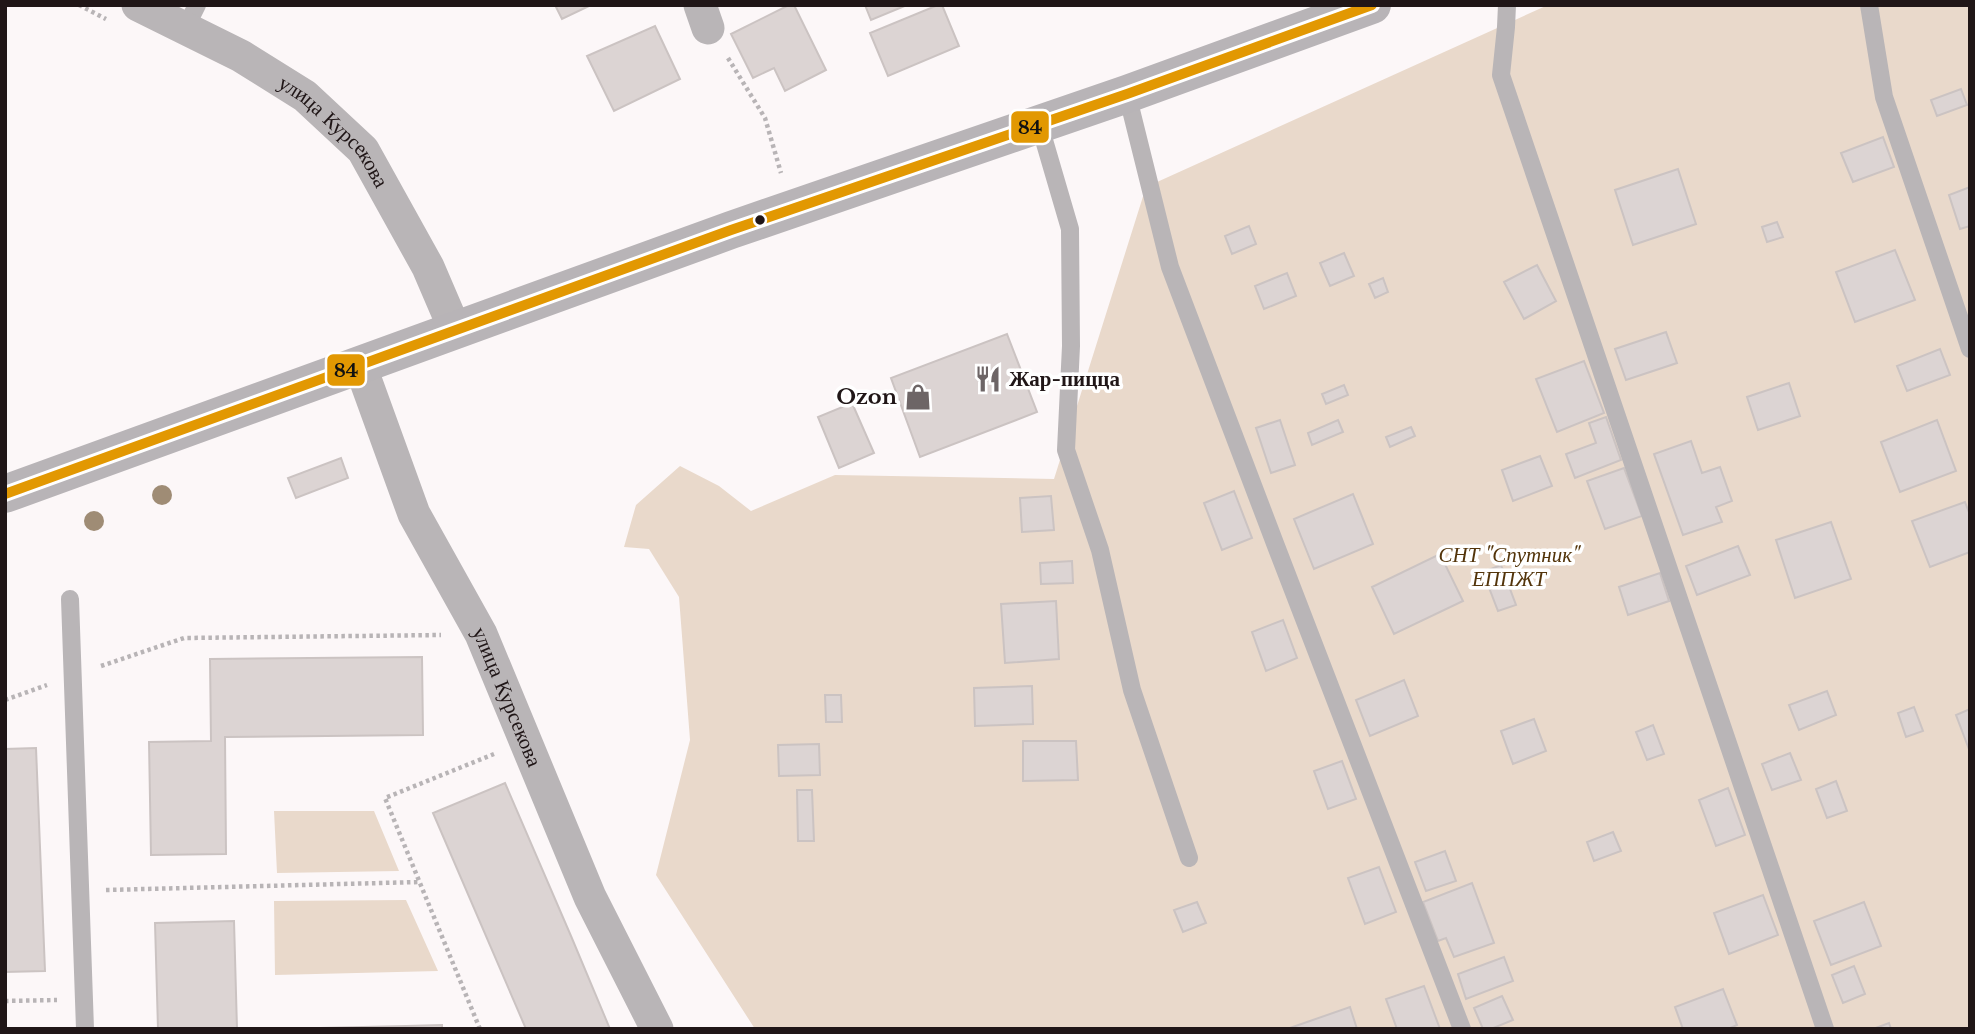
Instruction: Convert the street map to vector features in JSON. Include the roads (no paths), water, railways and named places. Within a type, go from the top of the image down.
[{"type":"main road","points":[[5,494],[731,230],[1127,94],[1372,5]]},
{"type":"street","name":"улица Курсекова","points":[[138,5],[191,17],[241,56],[305,96],[363,150],[428,267],[455,330]]},
{"type":"street","name":"улица Курсекова","points":[[360,365],[414,514],[481,634],[590,897],[657,1029]]},
{"type":"lane","points":[[1507,5],[1501,75],[1825,1029]]},
{"type":"lane","points":[[1869,5],[1884,97],[1970,348]]},
{"type":"lane","points":[[1127,94],[1170,267],[1462,1029]]},
{"type":"lane","points":[[1039,123],[1070,229],[1071,346],[1066,450],[1100,550],[1132,690],[1189,858]]},
{"type":"lane","points":[[69,599],[85,1029]]},
{"type":"place","name":"Жар-пицца","points":[[988,379]]},
{"type":"place","name":"Ozon","points":[[918,397]]},
{"type":"park label","name":"СНТ \"Спутник\" ЕППЖТ","points":[[1509,567]]}]
